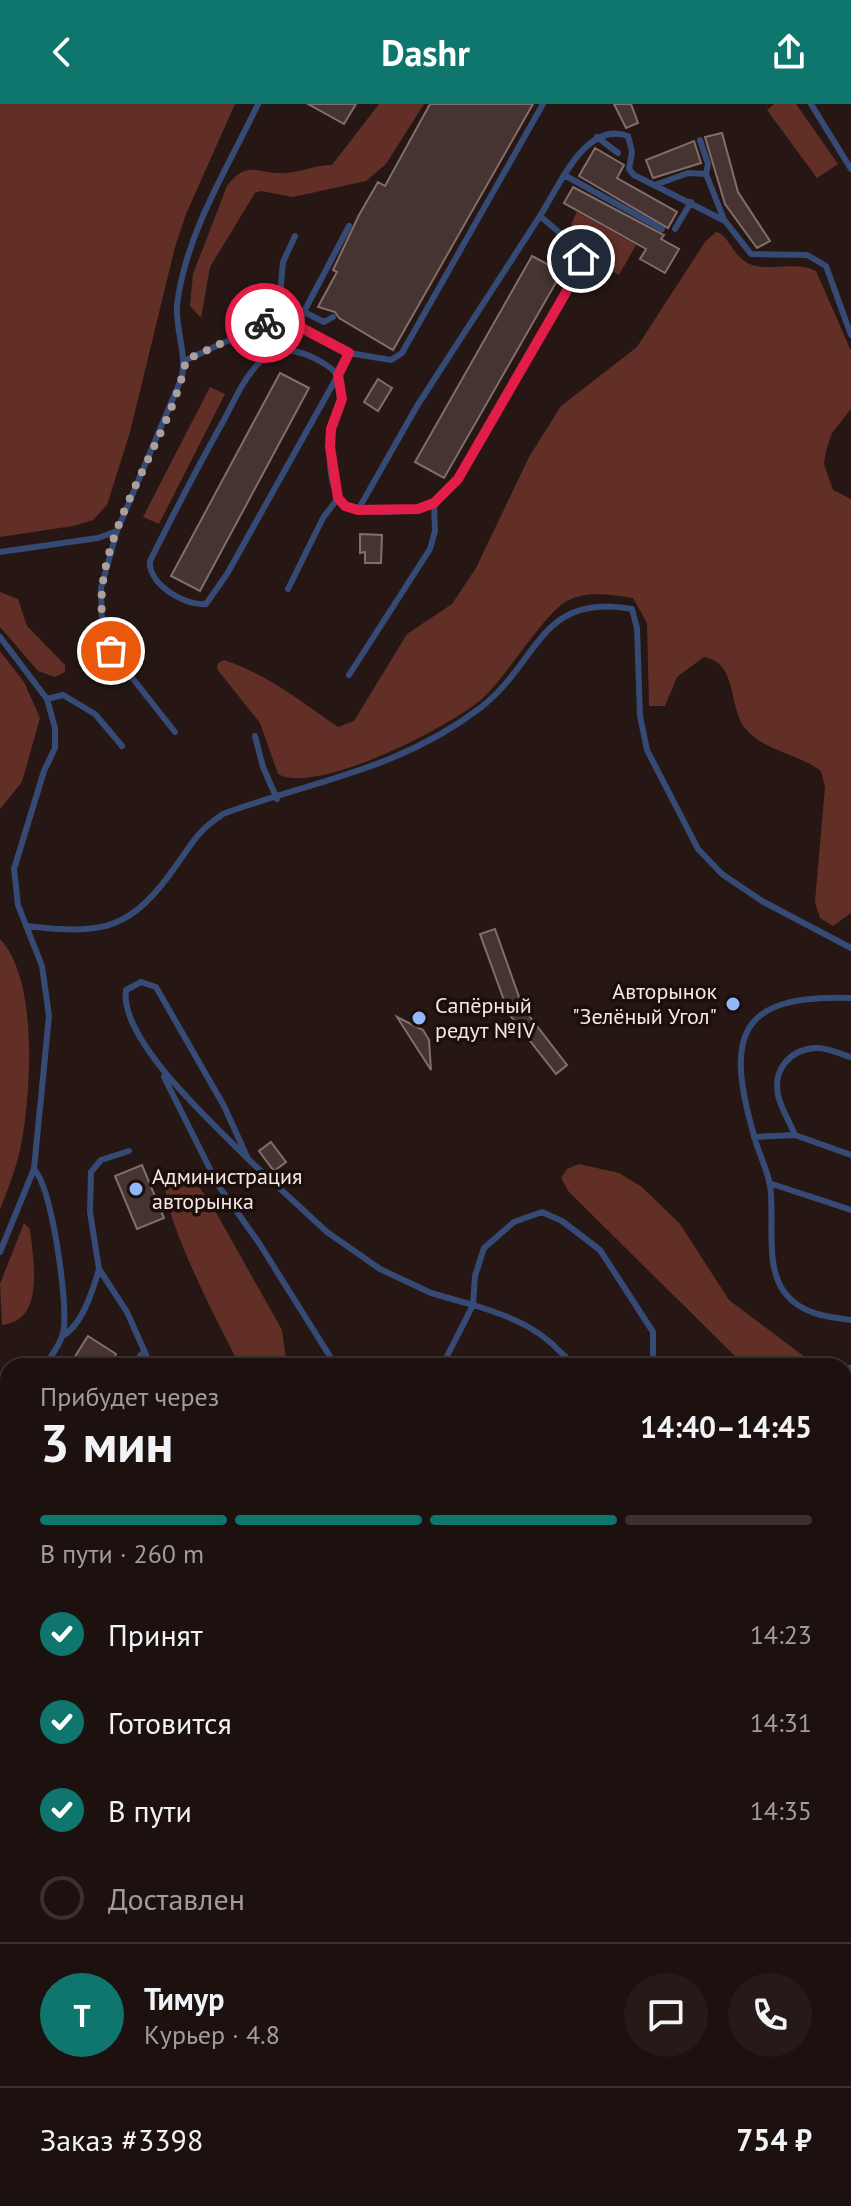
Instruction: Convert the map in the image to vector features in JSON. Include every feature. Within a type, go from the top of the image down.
[{"type":"lane","points":[[175,732],[111,651],[102,629],[101,588],[117,531],[150,460],[182,377],[186,360],[177,302],[186,259],[201,217],[258,104]]},
{"type":"lane","points":[[186,360],[278,318],[349,353],[391,360],[402,353],[543,104]]},
{"type":"lane","points":[[811,104],[851,169]]},
{"type":"lane","points":[[358,510],[417,406],[566,176],[597,137],[613,132],[628,136],[632,152],[629,169],[653,186],[725,221]]},
{"type":"lane","points":[[597,137],[618,153]]},
{"type":"lane","points":[[700,140],[708,164],[706,174],[725,221],[751,254],[807,255],[826,266],[851,335]]},
{"type":"lane","points":[[653,186],[688,173],[706,174]]},
{"type":"lane","points":[[566,176],[662,229]]},
{"type":"lane","points":[[675,229],[691,202]]},
{"type":"lane","points":[[338,375],[342,399],[331,429],[330,447],[338,498],[345,506],[358,510],[407,510],[434,503],[467,465],[581,265],[576,247],[540,216]]},
{"type":"lane","points":[[297,325],[349,226]]},
{"type":"lane","points":[[278,318],[283,262],[295,236]]},
{"type":"lane","points":[[306,313],[324,322],[333,317]]},
{"type":"lane","points":[[338,375],[296,352],[281,351],[261,360],[206,452],[150,561],[151,576],[158,584],[196,605],[206,604],[211,598],[338,375],[349,353]]},
{"type":"lane","points":[[288,589],[323,518],[338,498]]},
{"type":"lane","points":[[349,675],[430,549],[435,531],[434,503]]},
{"type":"lane","points":[[0,552],[98,538],[117,531]]},
{"type":"lane","points":[[26,926],[80,932],[108,927],[134,913],[153,895],[206,825],[223,814],[277,799],[406,754],[443,736],[487,702],[558,621],[575,608],[599,604],[632,609],[637,628],[640,716],[647,750],[698,849],[722,874],[762,901],[851,948]]},
{"type":"lane","points":[[0,637],[47,699],[55,728],[55,748],[44,771],[14,869],[18,905],[42,966],[49,1016],[34,1169],[0,1252]]},
{"type":"lane","points":[[47,699],[63,695],[85,706],[122,746]]},
{"type":"lane","points":[[255,736],[263,767],[277,799]]},
{"type":"lane","points":[[248,1159],[224,1106],[156,987],[141,982],[126,990],[124,1004],[161,1070],[218,1185],[259,1243],[331,1358]]},
{"type":"lane","points":[[851,998],[775,1005],[750,1023],[741,1044],[742,1081],[754,1137],[769,1183],[779,1283],[794,1303],[818,1316],[851,1320]]},
{"type":"lane","points":[[795,1135],[779,1098],[776,1079],[783,1063],[797,1053],[817,1047],[851,1057]]},
{"type":"lane","points":[[161,1070],[248,1159],[327,1232],[380,1269],[418,1288],[511,1317],[544,1335],[565,1356],[562,1358]]},
{"type":"lane","points":[[754,1137],[795,1135],[851,1155]]},
{"type":"lane","points":[[129,1151],[101,1160],[91,1172],[90,1212],[99,1269],[127,1312],[147,1358]]},
{"type":"lane","points":[[34,1169],[44,1183],[60,1267],[62,1336]]},
{"type":"lane","points":[[769,1183],[851,1210]]},
{"type":"lane","points":[[446,1358],[473,1305],[475,1276],[484,1248],[514,1222],[542,1212],[562,1221],[600,1250],[653,1332],[653,1358]]},
{"type":"lane","points":[[50,1358],[62,1336],[72,1329],[92,1293],[99,1269]]},
{"type":"lane","points":[[138,1358],[144,1351]]},
{"type":"shaded area","points":[[0,104],[235,104],[186,214],[175,247],[130,432],[107,505],[93,520],[73,526],[0,537]]},
{"type":"shaded area","points":[[379,104],[424,104],[386,164],[366,181],[293,197],[261,191],[255,193],[210,267],[201,318],[190,306],[193,274],[227,186],[234,177],[248,170],[286,173],[332,165]]},
{"type":"shaded area","points":[[774,104],[796,104],[838,164],[817,178],[767,110]]},
{"type":"shaded area","points":[[577,212],[636,245],[619,275],[596,263],[571,224]]},
{"type":"shaded area","points":[[716,232],[725,237],[745,262],[752,265],[801,267],[816,271],[851,351],[851,409],[832,433],[824,464],[833,490],[851,499],[851,913],[833,926],[820,918],[815,902],[825,787],[821,771],[761,742],[745,728],[727,676],[715,661],[704,657],[677,677],[665,706],[649,706],[647,623],[633,598],[591,594],[567,601],[547,619],[493,688],[467,710],[383,755],[322,775],[296,778],[278,774],[260,723],[217,669],[218,663],[224,660],[255,673],[284,689],[338,727],[354,721],[407,634],[452,604],[476,568],[529,457],[561,406],[637,347],[705,242]]},
{"type":"shaded area","points":[[210,387],[225,394],[159,524],[143,517]]},
{"type":"shaded area","points":[[0,592],[18,599],[27,626],[65,665],[65,672],[55,677],[38,671],[0,627]]},
{"type":"shaded area","points":[[0,651],[24,682],[40,718],[22,782],[0,809]]},
{"type":"shaded area","points":[[0,939],[12,957],[21,980],[29,1035],[29,1064],[20,1149],[0,1210]]},
{"type":"shaded area","points":[[579,1164],[619,1173],[642,1187],[680,1224],[729,1300],[806,1358],[737,1358],[569,1192],[561,1178],[567,1169]]},
{"type":"shaded area","points":[[183,1170],[193,1178],[213,1207],[282,1330],[286,1358],[236,1358],[180,1238],[165,1188],[166,1172]]},
{"type":"shaded area","points":[[24,1223],[30,1229],[33,1256],[31,1301],[16,1321],[2,1325],[0,1284]]},
{"type":"building","points":[[308,104],[356,104],[344,124]]},
{"type":"building","points":[[430,104],[533,104],[393,350],[339,318],[335,312],[318,307],[337,272],[333,270],[359,215],[378,182],[385,186]]},
{"type":"building","points":[[614,104],[631,104],[638,123],[626,128]]},
{"type":"building","points":[[722,133],[738,192],[770,241],[757,248],[725,204],[705,137]]},
{"type":"building","points":[[694,141],[701,163],[653,178],[646,160]]},
{"type":"building","points":[[595,148],[624,165],[617,178],[677,212],[668,228],[579,176]]},
{"type":"building","points":[[573,187],[664,235],[661,239],[679,249],[665,273],[640,259],[646,249],[564,203]]},
{"type":"building","points":[[532,256],[562,272],[444,478],[415,462]]},
{"type":"building","points":[[280,373],[309,388],[200,591],[171,576]]},
{"type":"building","points":[[378,379],[392,388],[378,411],[364,402]]},
{"type":"building","points":[[360,534],[382,535],[381,563],[365,563],[365,552],[360,553]]},
{"type":"building","points":[[495,929],[523,1008],[567,1065],[556,1074],[509,1014],[480,934]]},
{"type":"building","points":[[397,1017],[423,1030],[429,1040],[431,1070]]},
{"type":"building","points":[[271,1142],[286,1162],[274,1171],[259,1151]]},
{"type":"building","name":"Администрация авторынка","points":[[142,1165],[164,1218],[137,1229],[115,1176]]},
{"type":"building","points":[[88,1336],[116,1354],[114,1358],[74,1358]]},
{"type":"way so far","points":[[111,651],[102,629],[101,588],[117,531],[150,460],[186,360],[265,323]]},
{"type":"place","name":"Авторынок \"Зелёный Угол\"","points":[[733,1004]]},
{"type":"place","name":"Сапёрный редут №IV","points":[[419,1018]]},
{"type":"place","name":"Администрация авторынка","points":[[136,1189]]},
{"type":"route","points":[[265,323],[283,318],[349,353],[338,375],[342,399],[331,429],[333,481],[338,498],[345,506],[358,510],[418,509],[434,503],[458,479],[572,282],[581,259]]}]
